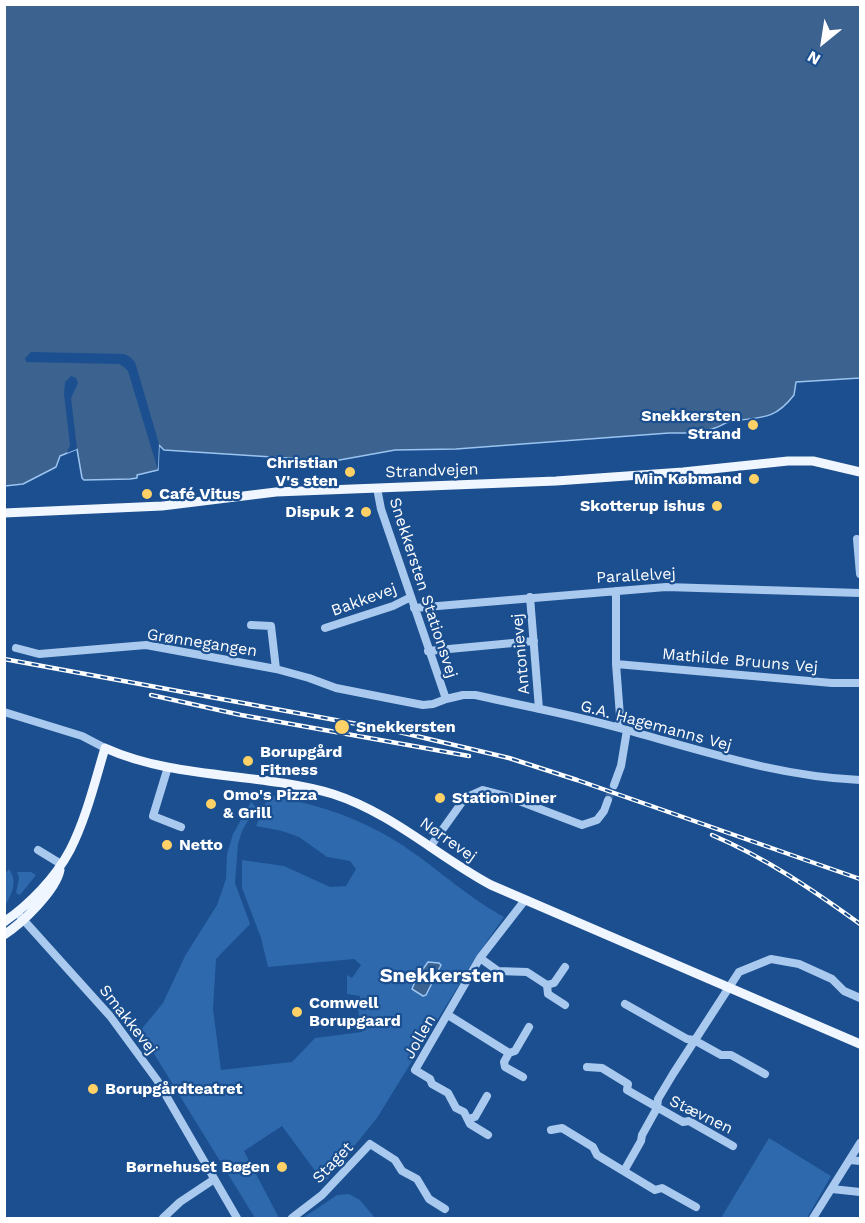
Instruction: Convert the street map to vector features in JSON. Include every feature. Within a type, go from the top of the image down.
[{"type":"main road","name":"Strandvejen","points":[[4,513],[143,508],[276,492],[556,481],[683,472],[788,461],[819,462],[861,472]]},
{"type":"main road","name":"Nørrevej","points":[[105,748],[168,767],[269,781],[333,795],[358,804],[383,816],[468,873],[525,900],[861,1044]]},
{"type":"main road","points":[[4,935],[20,916],[52,887],[59,876],[61,864],[78,832],[105,748]]},
{"type":"main road","points":[[4,922],[20,916]]},
{"type":"street","name":"Snekkersten Stationsvej","points":[[309,678],[336,688],[423,705],[446,699],[381,509],[377,488]]},
{"type":"street","points":[[857,539],[861,574]]},
{"type":"street","name":"Parallelvej","points":[[414,608],[666,587],[861,593]]},
{"type":"street","points":[[616,591],[616,664],[620,717],[618,728]]},
{"type":"street","name":"Bakkevej","points":[[325,628],[393,606],[411,597]]},
{"type":"street","name":"Antonievej","points":[[530,597],[539,709]]},
{"type":"street","name":"Grønnegangen","points":[[252,625],[271,626],[276,669]]},
{"type":"street","points":[[428,651],[534,641]]},
{"type":"street","name":"Grønnegangen","points":[[16,648],[39,654],[146,645],[276,669],[309,678]]},
{"type":"street","name":"Mathilde Bruuns Vej","points":[[616,664],[832,683],[861,683]]},
{"type":"street","name":"G.A. Hagemanns Vej","points":[[446,699],[475,695],[627,730],[719,757],[775,770],[834,779],[861,780]]},
{"type":"street","name":"Nørrevej","points":[[4,712],[82,736],[105,748]]},
{"type":"street","points":[[614,785],[621,766],[627,730]]},
{"type":"street","points":[[168,767],[153,816],[181,827]]},
{"type":"street","points":[[430,847],[465,798],[483,790],[506,796],[582,825],[597,820],[608,800]]},
{"type":"street","points":[[38,850],[61,864]]},
{"type":"street","name":"Jollen","points":[[488,1135],[470,1124],[464,1112],[456,1108],[448,1093],[415,1070],[480,958],[525,900]]},
{"type":"street","name":"Smakkevej","points":[[20,916],[103,1008],[157,1080],[237,1218]]},
{"type":"street","points":[[480,958],[498,971],[527,972],[547,985],[554,983],[565,967]]},
{"type":"street","name":"Stævnen","points":[[624,1171],[657,1108],[658,1099],[739,972],[771,959],[799,964],[832,979],[844,991],[861,998]]},
{"type":"street","points":[[547,985],[548,994],[565,1005]]},
{"type":"street","points":[[625,1004],[687,1039],[694,1040],[722,1055],[731,1055],[765,1074]]},
{"type":"street","name":"Jollen","points":[[448,1015],[509,1053]]},
{"type":"street","points":[[523,1077],[505,1067],[504,1062],[509,1053],[515,1050],[529,1027]]},
{"type":"street","name":"Stævnen","points":[[586,1067],[602,1068],[628,1084],[627,1090],[657,1108],[683,1122],[689,1121],[733,1146]]},
{"type":"street","points":[[468,1119],[475,1118],[487,1096]]},
{"type":"street","points":[[551,1130],[562,1128],[593,1147],[597,1155],[655,1190],[662,1188],[696,1207]]},
{"type":"street","points":[[813,1218],[861,1143]]},
{"type":"street","name":"Staget","points":[[292,1218],[322,1195],[370,1144],[395,1160],[402,1171],[417,1179],[429,1199],[445,1209]]},
{"type":"street","points":[[850,1160],[861,1161]]},
{"type":"street","points":[[163,1218],[186,1197],[213,1180]]},
{"type":"street","points":[[831,1189],[861,1192]]},
{"type":"shaded area","points":[[4,5],[860,5],[860,378],[796,382],[794,395],[773,414],[730,422],[698,432],[456,449],[395,450],[334,461],[164,450],[159,445],[158,470],[130,479],[84,480],[77,449],[60,456],[56,467],[23,484],[5,486]]},
{"type":"shaded area","points":[[269,795],[327,810],[368,826],[413,852],[472,897],[504,917],[476,957],[377,1118],[324,1183],[282,1126],[244,1151],[279,1218],[255,1218],[140,1031],[163,1003],[185,956],[217,905],[226,879],[227,854],[233,834],[251,802],[256,807],[242,831],[238,844],[235,883],[250,924],[216,959],[213,1009],[221,1070],[292,1062],[315,1038],[362,1032],[358,1009],[360,996],[347,994],[347,975],[352,978],[361,965],[354,959],[268,967],[261,938],[242,888],[242,860],[284,866],[330,887],[346,886],[356,869],[350,861],[327,857],[299,837],[256,826]]},
{"type":"shaded area","points":[[9,869],[14,883],[5,906],[5,874]]},
{"type":"shaded area","points":[[17,872],[31,872],[36,875],[20,895],[16,893],[19,878]]},
{"type":"shaded area","points":[[428,962],[441,965],[426,995],[423,996],[412,989]]},
{"type":"shaded area","points":[[769,1138],[831,1176],[807,1218],[721,1218]]},
{"type":"shaded area","points":[[349,1194],[360,1200],[375,1218],[303,1218],[337,1195]]},
{"type":"pier","points":[[31,352],[124,354],[130,357],[135,362],[159,444],[158,470],[128,371],[124,367],[119,364],[26,362],[25,358]]},
{"type":"pier","points":[[71,376],[76,378],[78,383],[71,398],[77,449],[67,453],[70,445],[64,394],[65,382]]},
{"type":"tunnel","points":[[608,800],[614,785]]},
{"type":"railway","points":[[4,659],[395,731],[509,758],[860,879]]},
{"type":"railway","points":[[151,695],[241,715],[469,756]]},
{"type":"railway","points":[[712,835],[789,875],[860,924]]},
{"type":"place","name":"Snekkersten Strand","points":[[753,425]]},
{"type":"place","name":"Christian V's sten","points":[[350,472]]},
{"type":"place","name":"Min Købmand","points":[[754,479]]},
{"type":"place","name":"Café Vitus","points":[[147,494]]},
{"type":"place","name":"Skotterup ishus","points":[[717,506]]},
{"type":"place","name":"Dispuk 2","points":[[366,512]]},
{"type":"place","name":"Snekkersten","points":[[342,727]]},
{"type":"place","name":"Borupgård Fitness","points":[[248,761]]},
{"type":"place","name":"Station Diner","points":[[440,798]]},
{"type":"place","name":"Omo's Pizza & Grill","points":[[211,804]]},
{"type":"place","name":"Netto","points":[[167,845]]},
{"type":"place","name":"Comwell Borupgaard","points":[[297,1012]]},
{"type":"place","name":"Borupgårdteatret","points":[[93,1089]]},
{"type":"place","name":"Børnehuset Bøgen","points":[[282,1167]]},
{"type":"district","name":"Snekkersten","points":[[442,976]]}]
